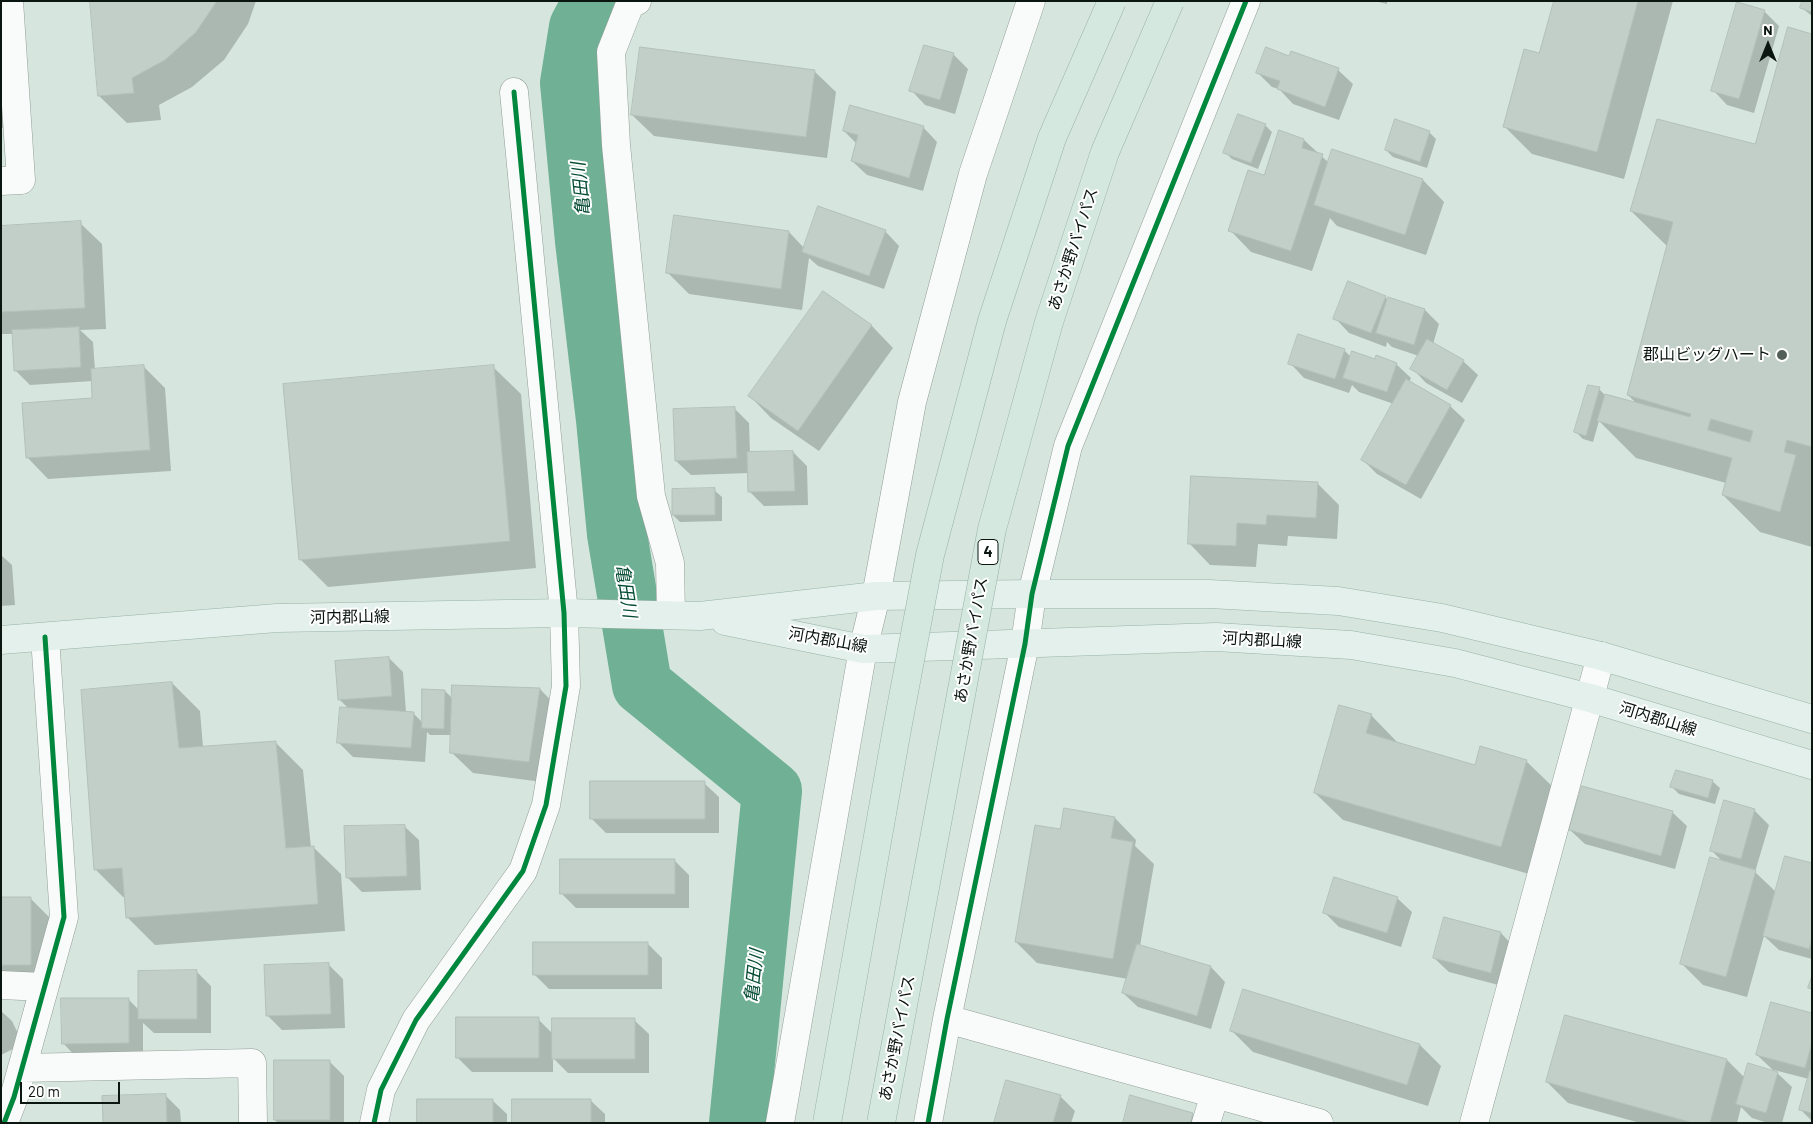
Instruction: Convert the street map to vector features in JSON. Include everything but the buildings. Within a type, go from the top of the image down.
[{"type":"highway","points":[[827,1123],[930,555],[992,321],[1052,138],[1112,1]]},
{"type":"highway","name":"あさか野バイパス","points":[[881,1123],[992,529],[1049,322],[1105,152],[1170,1]]},
{"type":"main road","name":"河内郡山線","points":[[1,640],[277,618],[564,614],[700,616],[876,596],[1209,594],[1338,601],[1442,618],[1601,656],[1812,719]]},
{"type":"main road","name":"河内郡山線","points":[[700,616],[864,649],[1216,637],[1351,644],[1455,663],[1590,698],[1812,765]]},
{"type":"street","points":[[1,181],[21,180],[10,1]]},
{"type":"street","points":[[637,1],[630,4],[611,52],[616,146],[651,496],[670,563],[671,615]]},
{"type":"street","points":[[780,1123],[864,649],[876,596],[912,402],[974,174],[1031,1]]},
{"type":"street","points":[[928,1123],[946,1020],[1025,644],[1032,594],[1068,446],[1246,1]]},
{"type":"street","points":[[374,1123],[381,1090],[416,1020],[523,871],[546,805],[566,686],[564,614],[514,92]]},
{"type":"street","points":[[4,1123],[14,1097],[64,917],[45,637]]},
{"type":"street","points":[[1474,1123],[1601,656]]},
{"type":"street","points":[[1,985],[44,987]]},
{"type":"street","points":[[946,1020],[1319,1123]]},
{"type":"street","points":[[22,1068],[252,1063],[253,1123]]},
{"type":"street","points":[[1206,1123],[1215,1094]]},
{"type":"waterway","name":"亀田川","points":[[593,1],[579,27],[570,83],[617,534],[642,685],[772,791],[739,1123]]},
{"type":"cycle path","points":[[928,1123],[947,1019],[1025,644],[1032,594],[1068,446],[1246,1]]},
{"type":"cycle path","points":[[374,1123],[381,1090],[416,1020],[523,871],[546,805],[566,686],[564,613],[514,92]]},
{"type":"cycle path","points":[[4,1123],[14,1097],[64,917],[45,637]]},
{"type":"place","name":"郡山ビッグハート","points":[[1782,355]]}]
